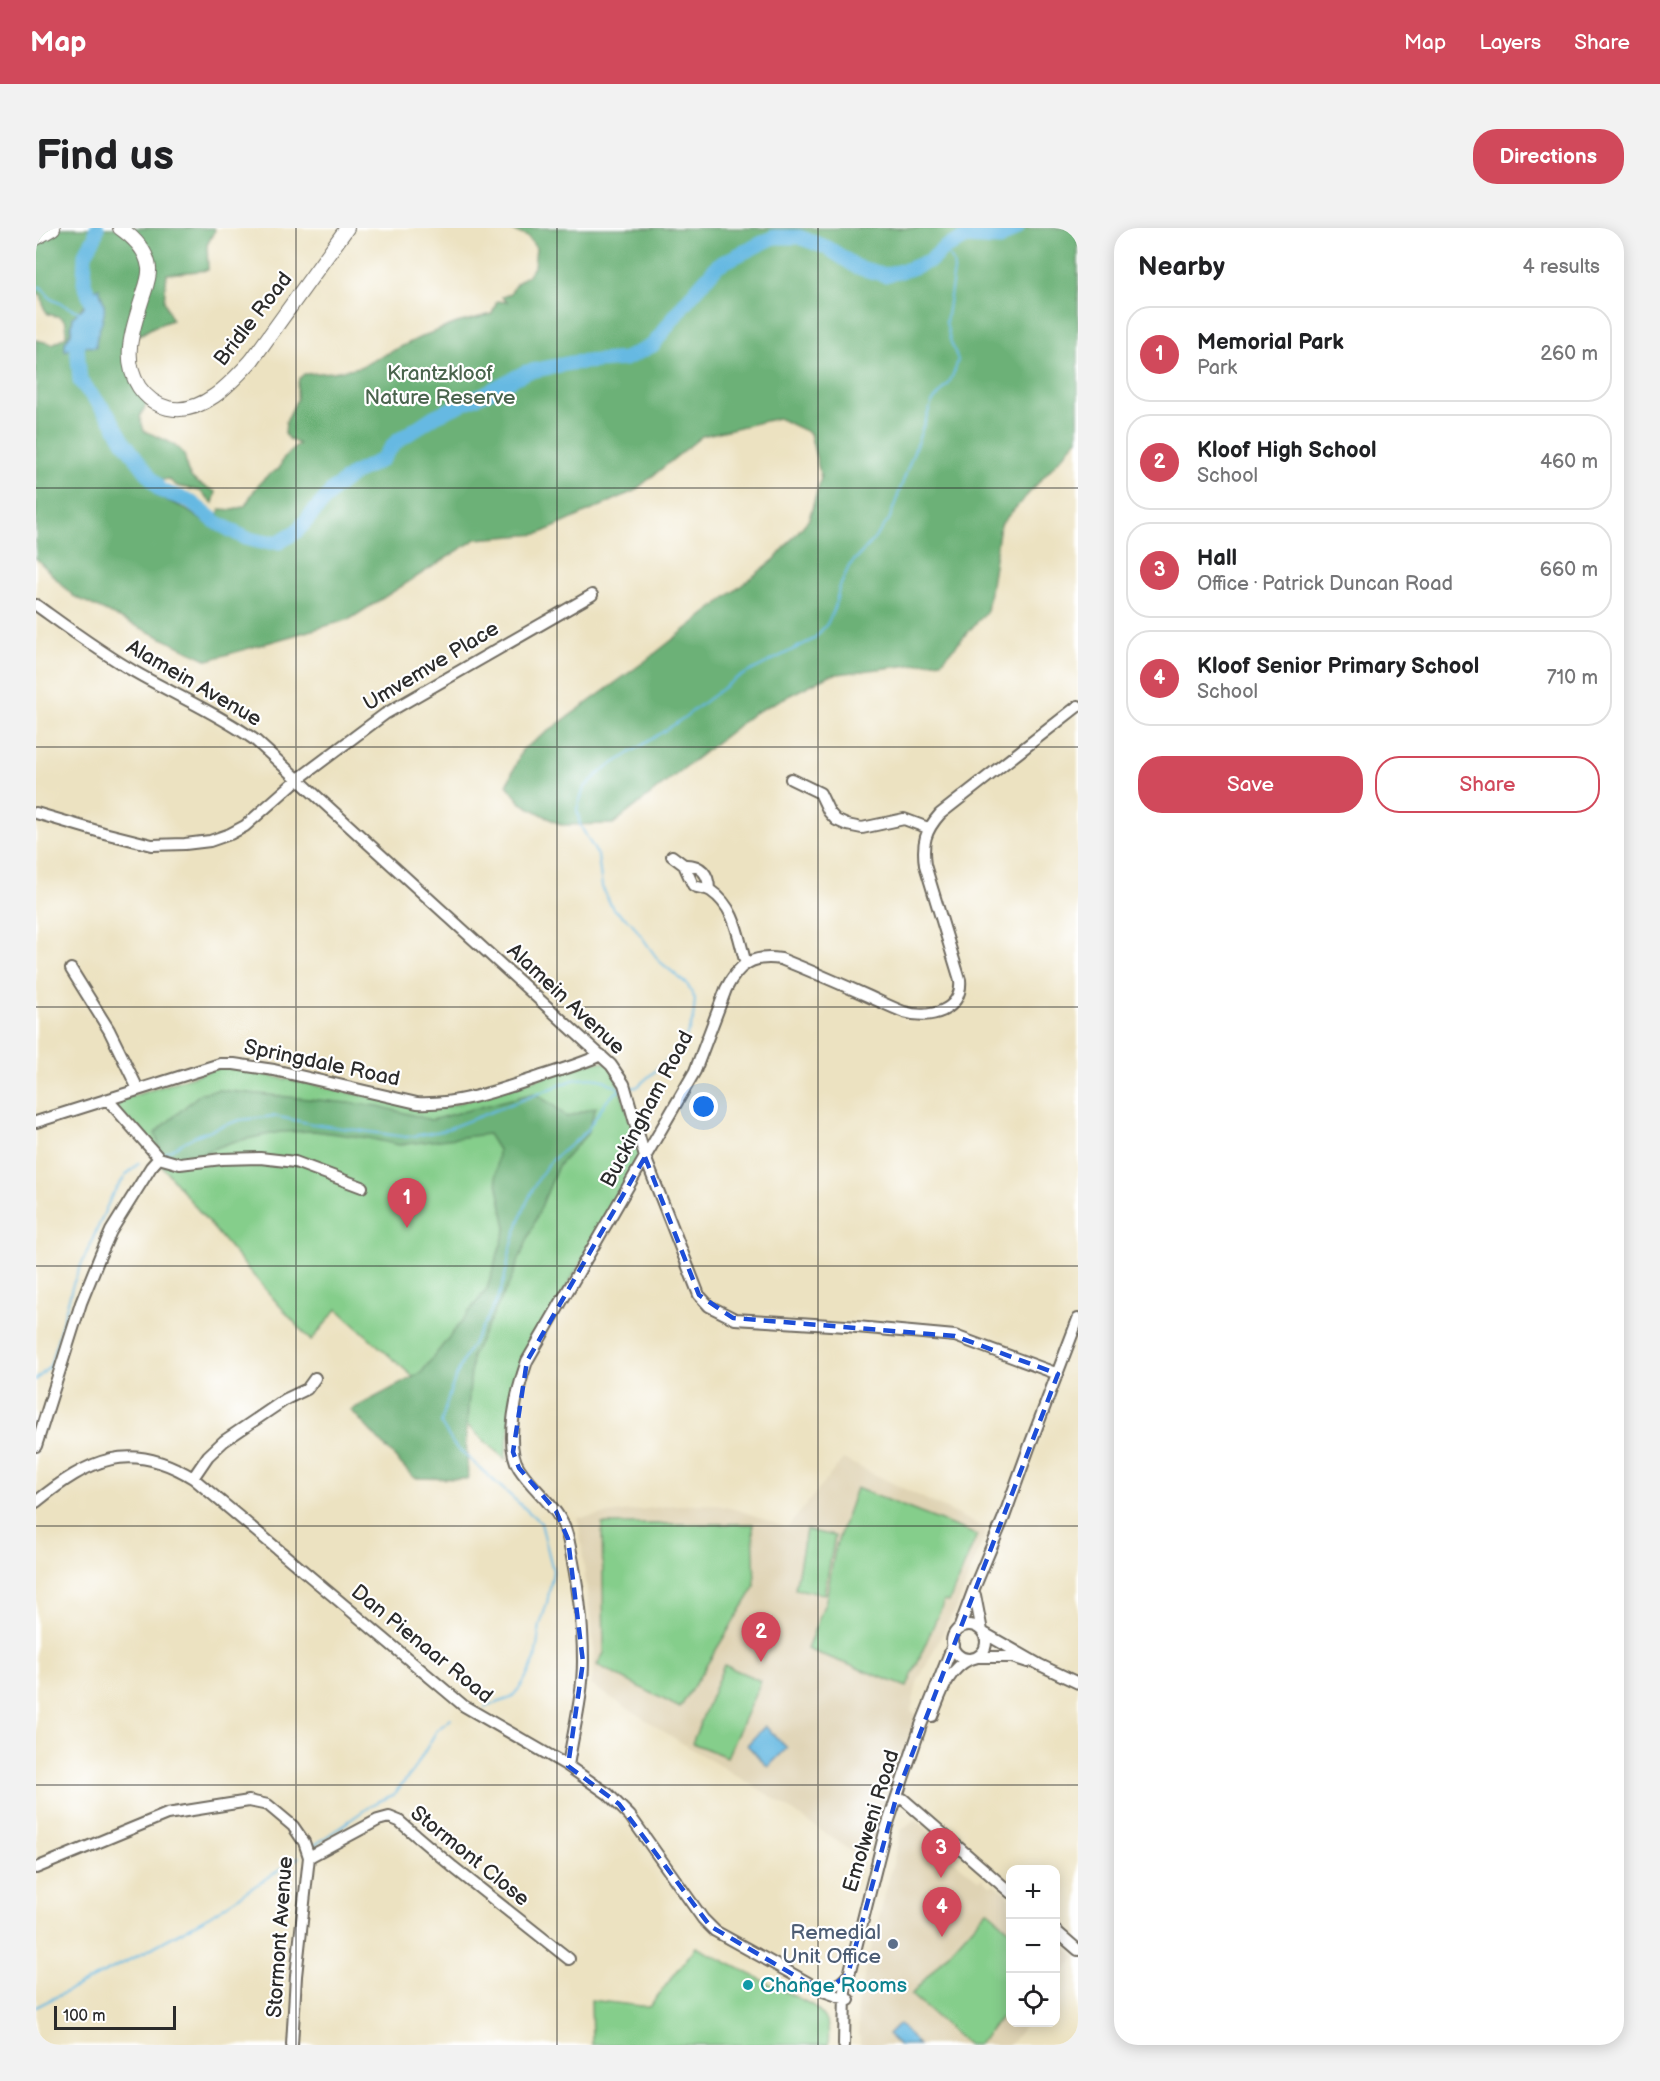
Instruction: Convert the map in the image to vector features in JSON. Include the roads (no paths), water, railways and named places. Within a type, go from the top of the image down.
[{"type":"main road","points":[[36,238],[53,228]]},
{"type":"main road","name":"Bridle Road","points":[[120,228],[140,247],[149,266],[146,287],[130,344],[133,374],[141,390],[149,399],[166,408],[182,409],[207,400],[226,387],[242,371],[347,228]]},
{"type":"street","name":"Umvemve Place","points":[[36,813],[152,845],[210,841],[230,834],[245,826],[297,780],[385,714],[592,595]]},
{"type":"street","name":"Alamein Avenue","points":[[36,605],[77,636],[132,670],[235,726],[255,740],[601,1055],[625,1088],[645,1157],[699,1295],[709,1306],[735,1319],[955,1336],[1058,1374]]},
{"type":"street","points":[[672,856],[684,866],[693,885],[709,890],[718,897],[739,931],[746,964],[760,958],[781,959],[905,1012],[932,1015],[945,1011],[958,995],[960,980],[925,865],[924,840],[928,828],[940,814],[1078,706]]},
{"type":"street","points":[[791,779],[820,794],[829,812],[837,820],[847,825],[862,828],[904,819],[928,828]]},
{"type":"street","points":[[684,866],[692,865],[702,869],[707,878],[709,890]]},
{"type":"street","name":"Buckingham Road","points":[[568,1766],[583,1662],[581,1623],[568,1539],[556,1511],[515,1461],[512,1442],[519,1386],[527,1361],[702,1058],[731,979],[746,964]]},
{"type":"street","points":[[71,969],[109,1030],[138,1089]]},
{"type":"street","name":"Springdale Road","points":[[36,1122],[205,1068],[227,1064],[274,1070],[417,1103],[434,1104],[478,1096],[575,1066],[601,1055]]},
{"type":"street","points":[[108,1100],[159,1158],[180,1164],[222,1159],[260,1158],[295,1162],[322,1170],[362,1187]]},
{"type":"street","points":[[36,1446],[81,1303],[100,1256],[111,1231],[159,1158]]},
{"type":"street","points":[[1040,1665],[1012,1658],[960,1657],[952,1645],[954,1634],[959,1629],[1004,1517],[1078,1319]]},
{"type":"street","points":[[193,1478],[208,1456],[224,1441],[286,1399],[307,1389],[315,1378]]},
{"type":"street","name":"Dan Pienaar Road","points":[[36,1502],[81,1469],[106,1461],[130,1456],[172,1465],[193,1478],[464,1706],[568,1766],[619,1804],[710,1926],[814,1985],[846,1999]]},
{"type":"street","points":[[974,1658],[985,1648],[975,1604],[975,1586]]},
{"type":"street","points":[[959,1629],[974,1626],[1040,1665],[1078,1683]]},
{"type":"street","name":"Emolweni Road","points":[[844,2045],[848,1974],[885,1833],[921,1725],[952,1645]]},
{"type":"street","name":"Emolweni Road","points":[[846,1999],[899,1810],[927,1729],[947,1680],[954,1670],[974,1658]]},
{"type":"street","points":[[903,1799],[1006,1889]]},
{"type":"street","name":"Stormont Avenue","points":[[36,1868],[166,1814],[249,1801],[268,1805],[293,1826],[304,1842],[309,1857],[296,1976],[292,2045]]},
{"type":"street","points":[[899,1810],[909,1810],[922,1815]]},
{"type":"street","name":"Stormont Close","points":[[309,1857],[378,1820],[389,1817],[399,1821],[569,1959]]},
{"type":"street","points":[[1060,1934],[1078,1950]]},
{"type":"street","points":[[814,1985],[831,1987],[844,1981],[848,1974]]},
{"type":"water","points":[[99,288],[104,310],[96,347],[77,346],[65,351],[65,342],[71,334],[73,317],[87,304],[94,290]]},
{"type":"water","points":[[765,1726],[787,1748],[768,1767],[747,1745]]},
{"type":"water","points":[[899,2024],[919,2045],[899,2045],[888,2035]]},
{"type":"waterway","points":[[97,228],[95,237],[85,254],[84,283],[93,305],[89,321],[77,346],[80,381],[109,416],[124,442],[161,491],[188,500],[216,522],[245,538],[262,542],[279,542],[297,531],[333,490],[353,474],[381,460],[396,442],[435,416],[526,372],[571,363],[625,359],[653,345],[718,265],[774,237],[799,237],[828,248],[857,267],[885,275],[931,260],[944,248],[967,237],[1000,239],[1017,228]]},
{"type":"waterway","points":[[630,1088],[637,1087],[682,1047],[693,1020],[695,999],[687,984],[659,961],[632,923],[613,909],[602,887],[598,856],[580,825],[577,809],[584,788],[602,771],[678,722],[735,679],[814,639],[827,624],[849,566],[889,520],[932,402],[948,385],[955,370],[958,360],[946,322],[954,270],[953,262],[944,248]]},
{"type":"waterway","points":[[36,287],[41,287],[51,299],[79,312]]},
{"type":"waterway","points":[[165,1153],[195,1136],[240,1120],[274,1116],[406,1137],[442,1131],[573,1080],[598,1079],[620,1088]]},
{"type":"waterway","points":[[485,1707],[511,1698],[522,1685],[535,1660],[540,1625],[553,1571],[541,1523],[454,1445],[441,1424],[458,1371],[491,1313],[501,1290],[510,1251],[534,1186],[550,1162],[582,1135],[606,1102],[622,1089]]},
{"type":"waterway","points":[[36,1380],[50,1366],[73,1284],[112,1195],[126,1175],[139,1163]]},
{"type":"waterway","points":[[312,1847],[373,1804],[393,1795],[414,1770],[437,1730],[451,1719]]},
{"type":"waterway","points":[[36,2007],[208,1917],[299,1857]]},
{"type":"place","name":"Memorial Park","points":[[407,1228]]},
{"type":"place","name":"Kloof High School","points":[[761,1662]]},
{"type":"place","name":"Hall","points":[[941,1878]]},
{"type":"place","name":"Kloof Senior Primary School","points":[[942,1937]]},
{"type":"place","name":"Remedial Unit Office","points":[[893,1944]]},
{"type":"place","name":"Change Rooms","points":[[748,1985]]},
{"type":"park label","name":"Krantzkloof Nature Reserve","points":[[440,385]]}]
